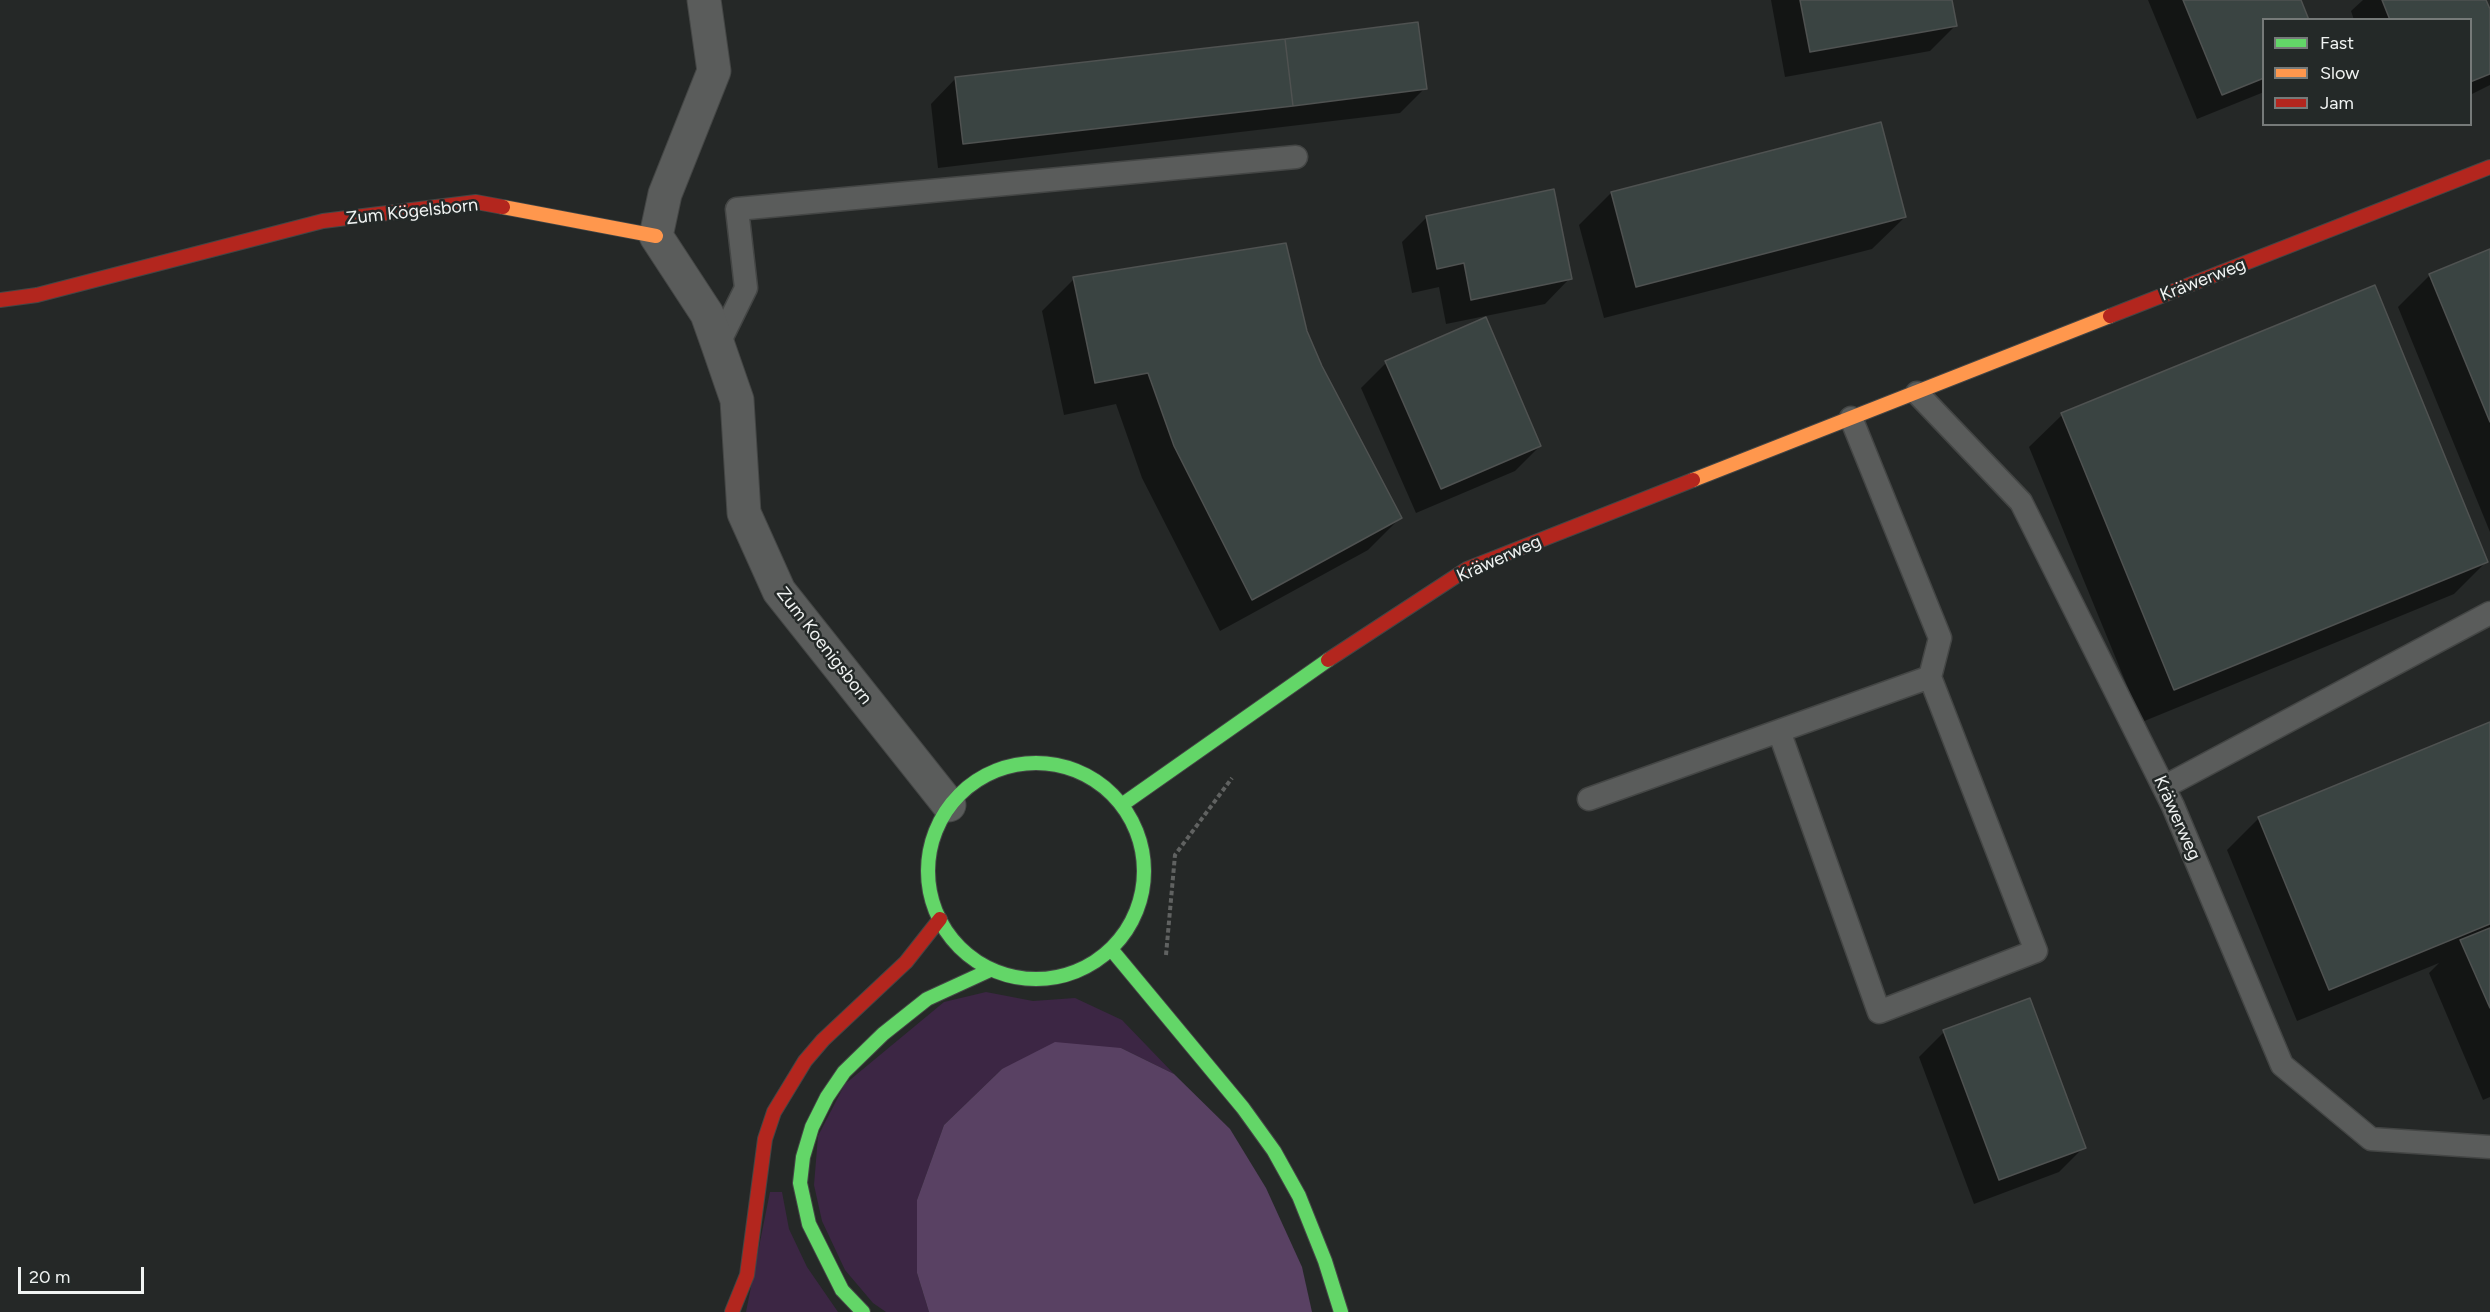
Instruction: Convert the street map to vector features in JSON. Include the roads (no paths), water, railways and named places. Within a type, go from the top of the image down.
[{"type":"street","points":[[656,236],[665,194],[714,71],[704,0]]},
{"type":"street","name":"Kräwerweg","points":[[1123,804],[1356,640],[1467,569],[2490,167]]},
{"type":"street","name":"Zum Kögelsborn","points":[[0,300],[37,294],[323,221],[476,202],[656,236]]},
{"type":"street","name":"Zum Koenigsborn","points":[[656,236],[707,314],[738,400],[744,513],[779,591],[950,805]]},
{"type":"street","points":[[1031,763],[1050,763],[1078,770],[1102,784],[1123,804],[1135,824],[1142,846],[1145,868],[1143,891],[1136,913],[1111,950],[1103,957],[1074,973],[1041,980],[988,971],[968,958],[952,941],[931,897],[928,873],[930,849],[938,826],[950,805],[969,785],[994,770],[1031,763]]},
{"type":"street","points":[[732,1312],[747,1275],[765,1139],[774,1112],[805,1061],[817,1047],[906,962],[940,920]]},
{"type":"street","points":[[1111,950],[1243,1108],[1274,1151],[1299,1196],[1341,1312]]},
{"type":"street","points":[[863,1312],[842,1290],[809,1224],[800,1183],[803,1157],[812,1127],[827,1096],[844,1072],[897,1021],[927,999],[988,971]]},
{"type":"lane","points":[[718,345],[746,288],[737,209],[1296,157]]},
{"type":"lane","name":"Kräwerweg","points":[[1917,393],[2021,502],[2164,787],[2282,1065],[2371,1139],[2490,1146]]},
{"type":"lane","points":[[1779,731],[1879,1012],[2036,951],[1930,677],[1940,638],[1851,418]]},
{"type":"lane","points":[[2164,787],[2490,613]]},
{"type":"lane","points":[[1588,799],[1930,677]]}]
